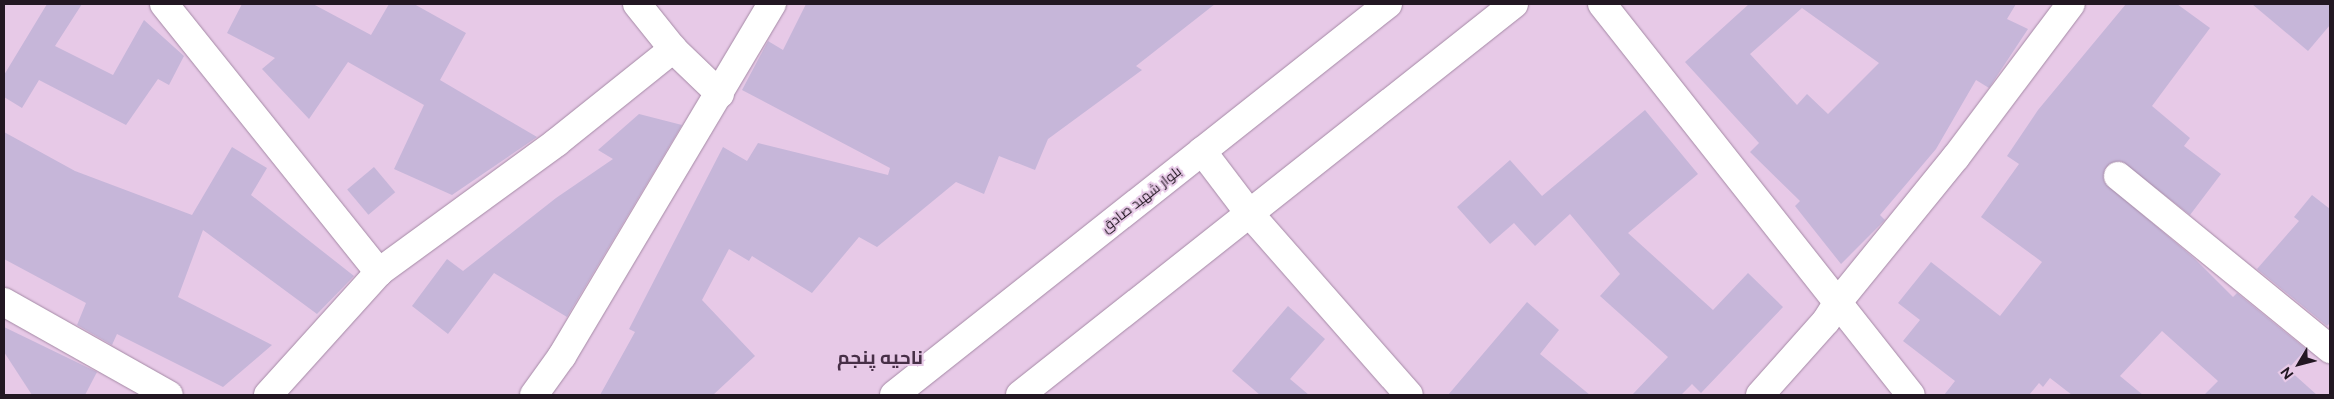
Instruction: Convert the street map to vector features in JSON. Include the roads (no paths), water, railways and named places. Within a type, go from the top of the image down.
[{"type":"street","points":[[164,4],[379,272]]},
{"type":"street","points":[[637,4],[673,49],[720,94]]},
{"type":"street","points":[[534,395],[562,356],[772,4]]},
{"type":"street","name":"بلوار شهید صادق","points":[[894,395],[1388,4]]},
{"type":"street","points":[[1020,395],[1514,4]]},
{"type":"street","points":[[1602,4],[1912,395]]},
{"type":"street","points":[[1760,395],[1826,321],[1838,302],[1956,157],[2071,4]]},
{"type":"street","points":[[268,395],[379,272],[557,142],[673,49]]},
{"type":"street","points":[[1202,152],[1249,213],[1409,395]]},
{"type":"street","points":[[2118,176],[2330,349]]},
{"type":"street","points":[[4,302],[170,395]]},
{"type":"district","name":"ناحیه پنجم","points":[[880,358]]}]
